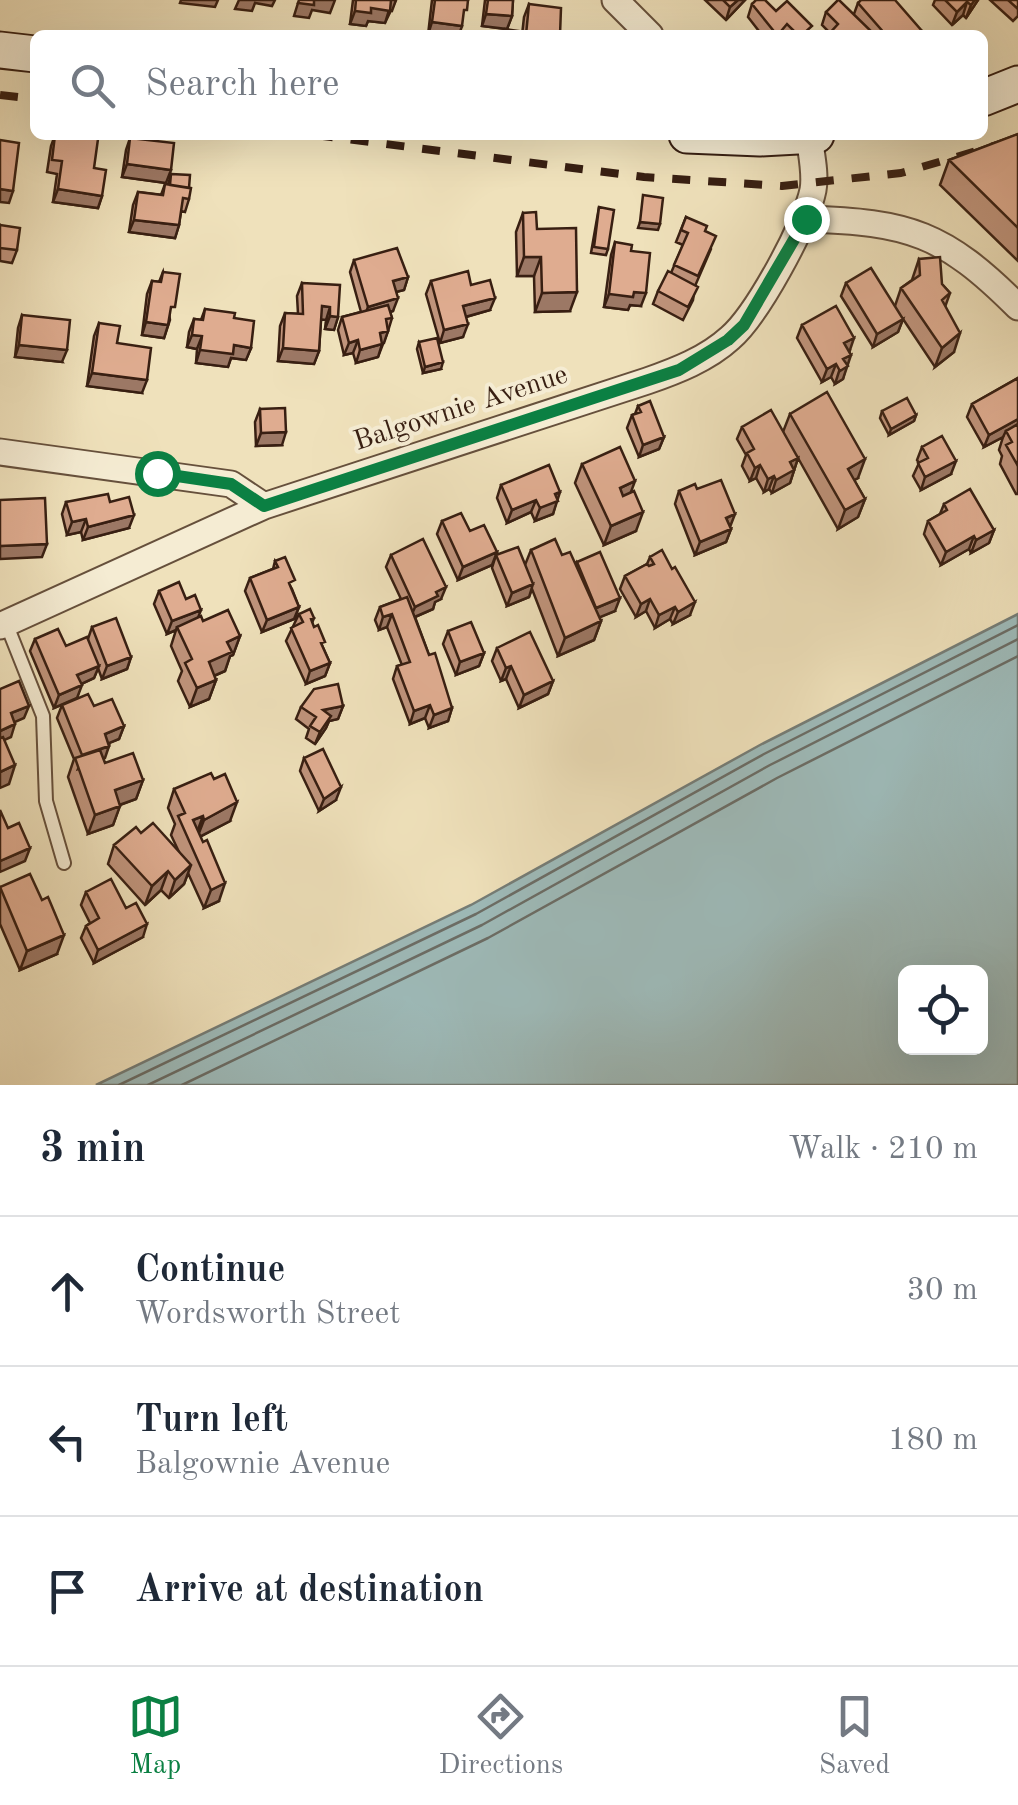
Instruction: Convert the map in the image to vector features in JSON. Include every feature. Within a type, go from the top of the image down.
[{"type":"main road","points":[[0,50],[30,53]]},
{"type":"main road","points":[[988,96],[1018,84]]},
{"type":"street","points":[[615,0],[645,30]]},
{"type":"street","name":"Balgownie Avenue","points":[[3,624],[264,506],[679,370],[728,340],[744,325],[806,219],[814,185],[808,140]]},
{"type":"street","points":[[806,219],[891,226],[925,236],[977,267],[1018,307]]},
{"type":"street","points":[[0,452],[231,484],[264,506]]},
{"type":"lane","points":[[3,624],[43,716],[46,802],[64,864]]},
{"type":"water","points":[[1018,614],[1018,1085],[96,1085],[471,905],[760,745]]},
{"type":"building","points":[[356,0],[391,0],[390,11],[355,11]]},
{"type":"building","points":[[435,0],[468,0],[462,26],[432,22]]},
{"type":"building","points":[[488,0],[513,0],[512,16],[486,14]]},
{"type":"building","points":[[765,0],[776,11],[787,1],[812,26],[793,30],[787,24],[782,30],[773,30],[752,4]]},
{"type":"building","points":[[838,0],[870,30],[833,30],[838,24],[826,12]]},
{"type":"building","points":[[895,0],[921,30],[882,30],[858,3]]},
{"type":"building","points":[[945,0],[975,0],[957,12]]},
{"type":"building","points":[[529,4],[561,8],[560,30],[526,30]]},
{"type":"building","points":[[1018,134],[1018,228],[949,160]]},
{"type":"building","points":[[0,140],[19,143],[13,191],[0,189]]},
{"type":"building","points":[[54,140],[98,140],[94,168],[106,170],[102,196],[58,189],[62,161],[52,160]]},
{"type":"building","points":[[130,140],[174,143],[171,170],[127,164]]},
{"type":"building","points":[[171,174],[190,175],[189,188],[170,185]]},
{"type":"building","points":[[165,184],[191,188],[189,199],[183,198],[179,225],[134,220],[138,192],[163,195]]},
{"type":"building","points":[[643,195],[663,198],[660,224],[640,222]]},
{"type":"building","points":[[599,207],[614,210],[608,249],[594,247]]},
{"type":"building","points":[[536,212],[537,229],[576,228],[577,292],[542,293],[541,257],[524,257],[523,213]]},
{"type":"building","points":[[686,217],[707,226],[705,231],[716,236],[698,276],[674,265],[688,233],[681,230]]},
{"type":"building","points":[[0,225],[20,228],[17,250],[0,248]]},
{"type":"building","points":[[615,242],[632,245],[631,251],[650,253],[646,293],[634,292],[633,297],[609,294]]},
{"type":"building","points":[[397,248],[408,277],[393,281],[398,298],[368,307],[354,260]]},
{"type":"building","points":[[940,257],[942,284],[950,293],[942,300],[960,333],[942,348],[901,288],[920,275],[919,259]]},
{"type":"building","points":[[871,268],[903,319],[877,334],[846,283]]},
{"type":"building","points":[[468,271],[471,285],[490,280],[495,298],[463,306],[468,324],[444,330],[431,281]]},
{"type":"building","points":[[668,271],[698,287],[688,307],[658,291]]},
{"type":"building","points":[[163,272],[180,274],[168,325],[146,322],[152,281],[161,282]]},
{"type":"building","points":[[302,283],[340,285],[338,317],[330,316],[330,307],[322,306],[319,351],[283,348],[285,313],[303,314]]},
{"type":"building","points":[[388,305],[392,318],[386,319],[388,331],[380,333],[382,344],[360,350],[358,340],[349,343],[342,317]]},
{"type":"building","points":[[836,306],[854,338],[844,343],[851,355],[843,359],[848,366],[840,371],[836,364],[827,369],[802,325]]},
{"type":"building","points":[[205,309],[235,313],[234,318],[254,321],[251,348],[234,345],[233,354],[200,350],[202,336],[192,335],[194,319],[203,320]]},
{"type":"building","points":[[22,315],[70,320],[67,350],[19,345]]},
{"type":"building","points":[[99,323],[120,326],[117,343],[151,348],[147,380],[92,373]]},
{"type":"building","points":[[437,338],[443,362],[425,367],[419,342]]},
{"type":"building","points":[[1018,378],[1018,419],[989,435],[972,404]]},
{"type":"building","points":[[827,392],[865,459],[848,469],[865,499],[845,510],[790,414]]},
{"type":"building","points":[[907,398],[916,415],[891,429],[882,411]]},
{"type":"building","points":[[650,401],[664,437],[643,445],[632,415],[641,412],[638,406]]},
{"type":"building","points":[[285,408],[286,432],[261,433],[260,409]]},
{"type":"building","points":[[771,410],[798,458],[790,462],[794,470],[776,480],[774,476],[768,479],[760,465],[755,468],[747,453],[754,449],[742,427]]},
{"type":"building","points":[[1018,424],[1018,466],[1006,445],[1012,442],[1006,431]]},
{"type":"building","points":[[942,436],[956,461],[925,477],[918,463],[928,458],[922,447]]},
{"type":"building","points":[[620,447],[635,481],[620,488],[623,496],[634,491],[643,512],[611,526],[582,464]]},
{"type":"building","points":[[549,465],[560,492],[555,494],[558,501],[540,508],[536,500],[512,510],[501,485]]},
{"type":"building","points":[[721,480],[735,514],[726,518],[731,529],[700,542],[679,491]]},
{"type":"building","points":[[970,489],[994,530],[946,552],[928,521],[947,510],[944,504]]},
{"type":"building","points":[[108,494],[110,502],[129,497],[134,515],[88,527],[86,519],[72,522],[66,502]]},
{"type":"building","points":[[45,498],[47,544],[0,546],[0,500]]},
{"type":"building","points":[[461,513],[470,531],[484,525],[497,552],[463,567],[442,521]]},
{"type":"building","points":[[423,539],[446,587],[436,592],[438,596],[415,607],[391,555]]},
{"type":"building","points":[[555,539],[562,555],[570,552],[601,621],[565,638],[531,550]]},
{"type":"building","points":[[518,547],[533,584],[512,593],[496,555]]},
{"type":"building","points":[[662,550],[695,602],[678,612],[675,607],[659,615],[650,599],[641,604],[625,576],[654,564],[650,557]]},
{"type":"building","points":[[600,552],[620,598],[596,608],[577,562]]},
{"type":"building","points":[[285,557],[295,580],[289,583],[299,607],[267,620],[250,578],[278,567],[275,561]]},
{"type":"building","points":[[179,582],[186,599],[195,595],[201,610],[172,621],[159,591]]},
{"type":"building","points":[[407,597],[429,655],[435,653],[452,708],[434,715],[430,705],[414,711],[397,666],[410,662],[392,614],[383,617],[380,607]]},
{"type":"building","points":[[310,609],[330,663],[310,671],[291,628],[303,622],[299,614]]},
{"type":"building","points":[[228,610],[240,636],[227,642],[232,652],[209,662],[216,680],[197,688],[185,663],[192,659],[177,627]]},
{"type":"building","points":[[116,618],[131,657],[107,666],[92,627]]},
{"type":"building","points":[[471,622],[484,653],[460,662],[448,631]]},
{"type":"building","points":[[58,629],[66,646],[87,637],[99,666],[77,675],[82,685],[59,695],[35,639]]},
{"type":"building","points":[[530,632],[553,681],[524,695],[511,666],[506,668],[497,648]]},
{"type":"building","points":[[19,681],[29,706],[11,713],[15,724],[0,731],[0,689]]},
{"type":"building","points":[[338,684],[343,706],[323,710],[331,716],[320,732],[310,726],[316,717],[301,707],[314,689]]},
{"type":"building","points":[[88,694],[94,706],[112,699],[124,726],[105,734],[109,746],[82,755],[62,705]]},
{"type":"building","points":[[3,737],[15,765],[0,772],[0,738]]},
{"type":"building","points":[[323,749],[341,787],[324,799],[304,758]]},
{"type":"building","points":[[100,750],[105,763],[133,753],[143,780],[115,790],[120,806],[95,815],[75,758]]},
{"type":"building","points":[[211,773],[214,779],[225,774],[237,802],[204,820],[203,816],[193,820],[203,842],[207,840],[225,883],[211,890],[178,816],[185,813],[174,789]]},
{"type":"building","points":[[0,810],[8,828],[19,823],[30,848],[0,861]]},
{"type":"building","points":[[153,823],[191,865],[175,880],[168,871],[152,886],[114,845],[136,827],[141,833]]},
{"type":"building","points":[[30,874],[42,900],[48,897],[64,935],[27,951],[0,887]]},
{"type":"building","points":[[111,879],[126,908],[136,903],[147,924],[98,950],[86,926],[99,918],[86,892]]},
{"type":"railway","points":[[0,95],[30,98]]},
{"type":"railway","points":[[354,140],[644,177],[782,186],[901,173],[1018,139]]},
{"type":"route","points":[[157,473],[231,484],[264,506],[679,370],[728,340],[744,325],[806,219]]}]
